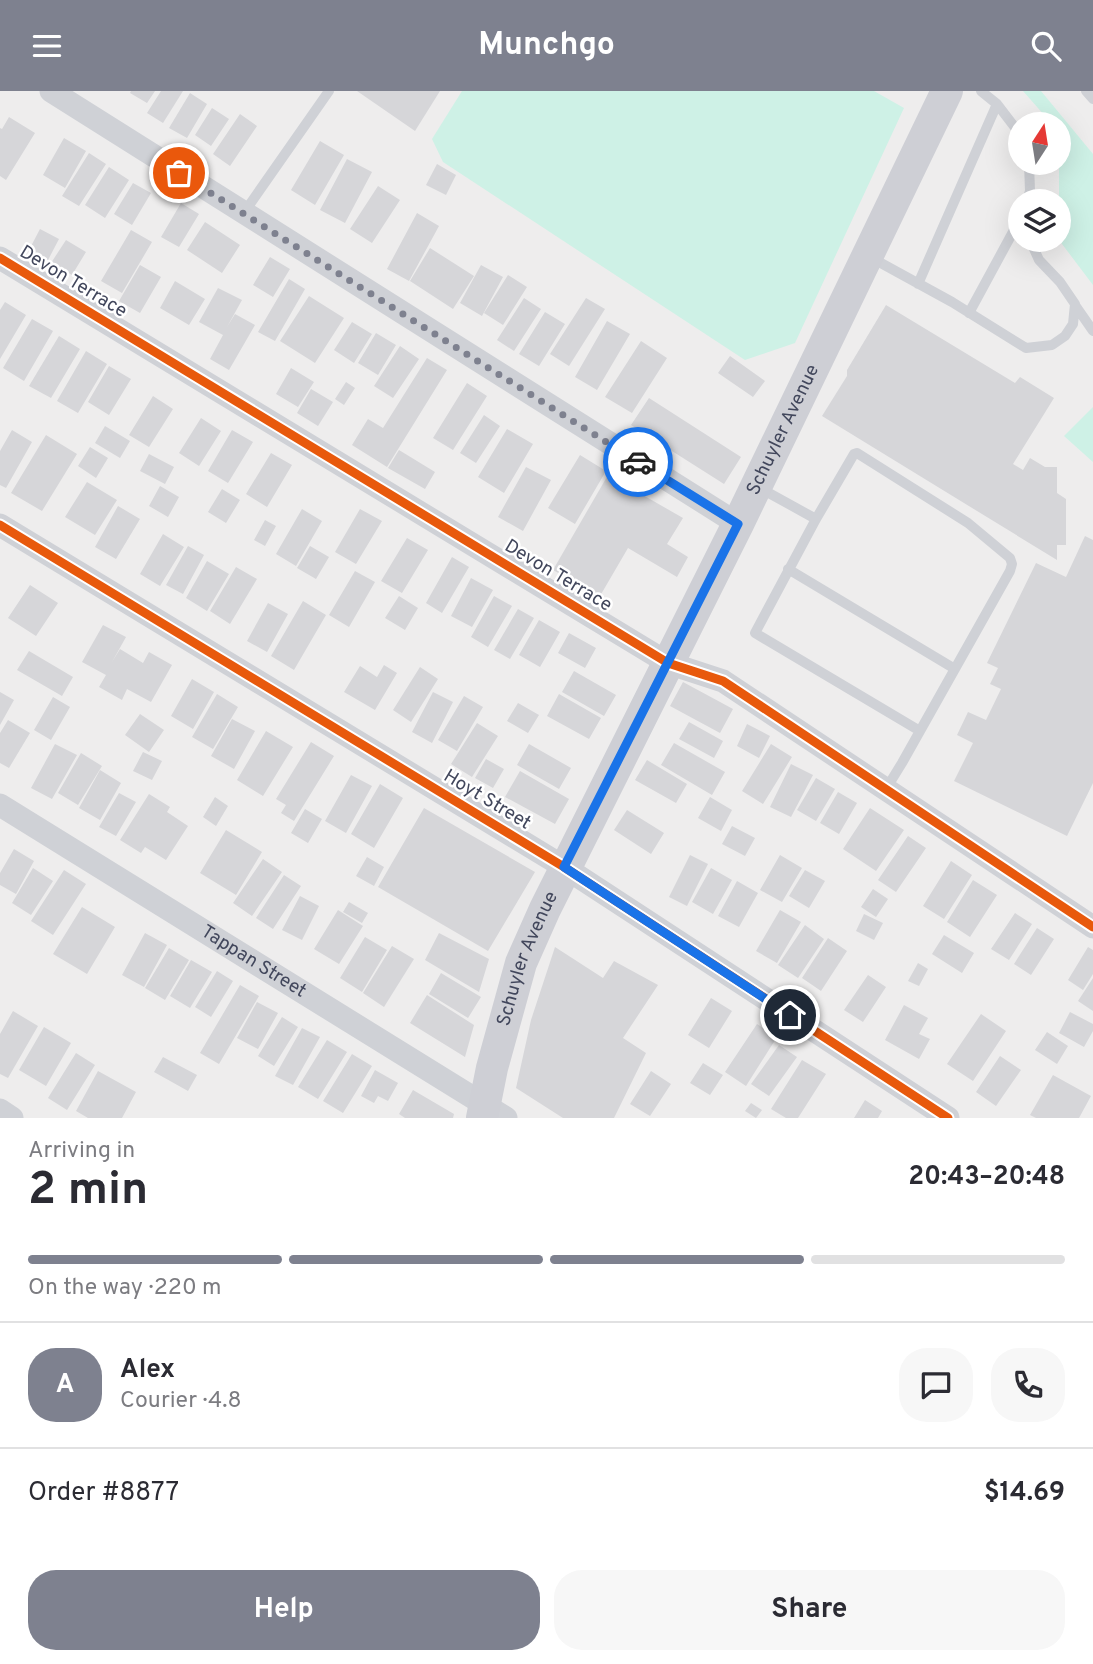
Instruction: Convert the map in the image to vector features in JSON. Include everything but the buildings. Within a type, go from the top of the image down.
[{"type":"main road","name":"Schuyler Avenue","points":[[491,1114],[521,963],[564,867],[738,524],[947,91]]},
{"type":"street","points":[[51,91],[738,524]]},
{"type":"street","name":"Devon Terrace","points":[[0,258],[668,663],[723,681],[1093,927]]},
{"type":"street","name":"Hoyt Street","points":[[0,525],[564,867],[948,1118]]},
{"type":"street","name":"Tappan Street","points":[[0,805],[491,1114]]},
{"type":"street","points":[[0,1110],[12,1118]]},
{"type":"lane","points":[[243,213],[329,91]]},
{"type":"lane","points":[[981,91],[997,104],[1008,118]]},
{"type":"lane","points":[[1086,91],[1093,99]]},
{"type":"lane","points":[[918,284],[997,104]]},
{"type":"lane","points":[[969,313],[1008,241]]},
{"type":"lane","points":[[1035,252],[1039,260],[1060,282],[1093,331]]},
{"type":"lane","points":[[867,256],[1026,348],[1052,345],[1065,336],[1073,324],[1074,305]]},
{"type":"lane","points":[[886,789],[920,731],[955,669],[1013,564],[1010,558],[968,523],[857,453],[850,457],[788,569],[755,631],[756,636],[920,731]]},
{"type":"lane","points":[[756,486],[816,519]]},
{"type":"lane","points":[[788,569],[955,669]]},
{"type":"green space","points":[[462,91],[874,91],[904,108],[795,343],[745,360],[443,162],[432,139]]},
{"type":"green space","points":[[1023,91],[1041,91],[1058,112],[1041,112]]},
{"type":"green space","points":[[1071,127],[1093,154],[1093,285],[1068,252],[1071,252],[1071,189],[1059,189],[1059,175],[1071,175]]},
{"type":"green space","points":[[1093,407],[1093,462],[1064,436]]},
{"type":"cycle path","points":[[0,258],[668,663],[723,681],[1093,927]]},
{"type":"cycle path","points":[[0,525],[564,867],[948,1118]]},
{"type":"way so far","points":[[179,173],[638,462]]},
{"type":"route","points":[[638,462],[738,524],[564,867],[790,1015]]}]
